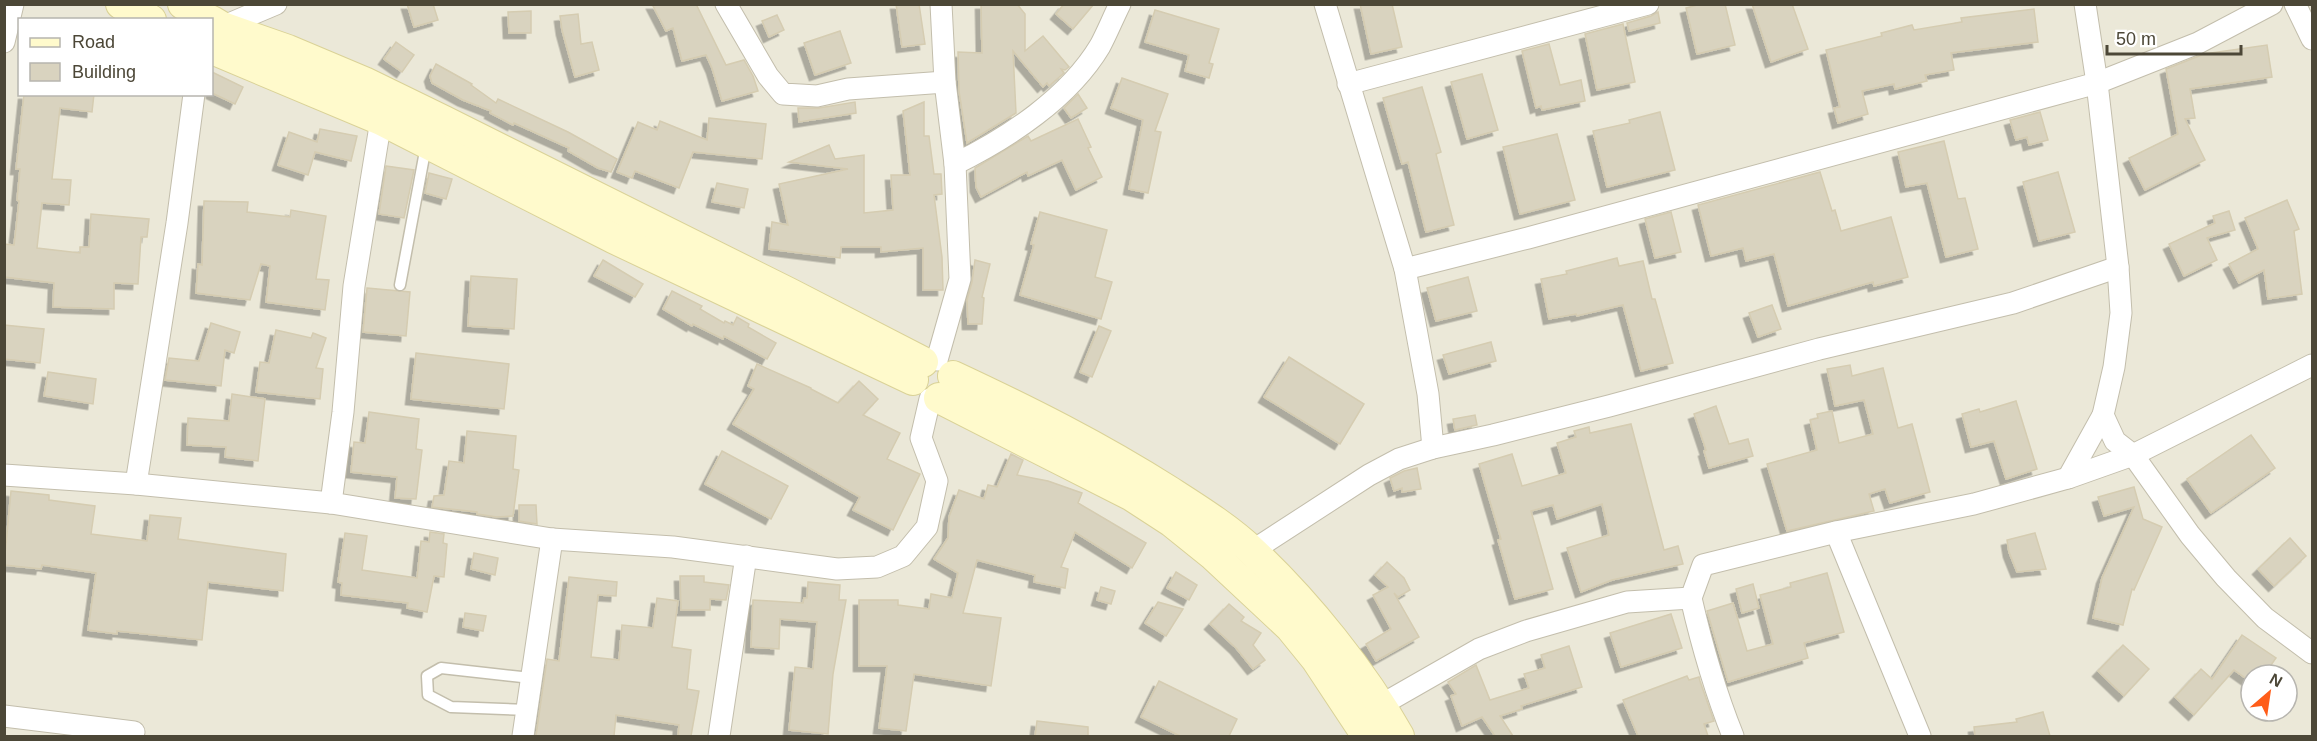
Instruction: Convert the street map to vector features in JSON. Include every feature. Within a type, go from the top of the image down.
[{"type":"main road","points":[[121,4],[147,18]]},
{"type":"main road","points":[[183,4],[200,18]]},
{"type":"main road","points":[[214,29],[381,120],[612,238],[932,379],[1042,418],[1126,464],[1193,507],[1252,551],[1313,616],[1381,705],[1399,736]]},
{"type":"main road","points":[[214,29],[288,50],[364,82],[779,287],[1066,461],[1132,496],[1172,522],[1213,555],[1296,635],[1316,659],[1367,736]]},
{"type":"street","points":[[4,42],[13,4]]},
{"type":"street","points":[[214,29],[276,4]]},
{"type":"street","points":[[726,4],[768,76],[783,94],[817,96],[848,89],[945,82]]},
{"type":"street","points":[[4,475],[136,484],[331,503],[552,539],[673,547],[837,569],[877,567],[903,556],[927,527],[937,481],[921,438],[932,379],[960,279],[955,164],[945,82],[941,4]]},
{"type":"street","points":[[955,164],[991,146],[1061,95],[1099,47],[1120,4]]},
{"type":"street","points":[[1325,4],[1405,268],[1428,394],[1433,448]]},
{"type":"street","points":[[1348,84],[1648,4]]},
{"type":"street","points":[[2068,478],[2103,415],[2114,367],[2121,313],[2097,83],[2085,4]]},
{"type":"street","points":[[1405,268],[1539,235],[2097,83],[2198,43],[2272,4]]},
{"type":"street","points":[[2295,4],[2313,39]]},
{"type":"street","points":[[136,484],[177,223],[194,96]]},
{"type":"street","points":[[331,503],[343,412],[354,286],[381,120]]},
{"type":"street","points":[[1252,551],[1369,475],[1399,459],[1433,448],[1516,430],[1819,349],[2013,303],[2118,267]]},
{"type":"street","points":[[1733,736],[1710,672],[1691,598],[1703,566],[1836,532],[1974,504],[2068,478],[2133,455],[2313,365]]},
{"type":"street","points":[[2103,415],[2115,441],[2133,455],[2190,535],[2226,578],[2265,618],[2313,653]]},
{"type":"street","points":[[1836,532],[1920,736]]},
{"type":"street","points":[[523,736],[552,539]]},
{"type":"street","points":[[719,736],[746,556]]},
{"type":"street","points":[[1381,705],[1479,649],[1526,632],[1628,602],[1691,598]]},
{"type":"street","points":[[4,716],[134,732]]},
{"type":"lane","points":[[400,285],[427,142]]},
{"type":"lane","points":[[528,710],[451,708],[428,695],[428,676],[441,668],[531,678]]},
{"type":"shaded area","points":[[5,5],[2312,5],[2312,736],[5,736]]},
{"type":"building","points":[[407,4],[433,4],[438,20],[414,27]]},
{"type":"building","points":[[652,4],[696,4],[726,65],[744,60],[758,91],[722,101],[706,55],[682,61],[673,28],[666,31]]},
{"type":"building","points":[[896,4],[919,4],[925,44],[902,47]]},
{"type":"building","points":[[981,4],[1017,4],[1025,14],[1025,51],[1043,36],[1069,67],[1065,70],[1061,69],[1064,73],[1049,86],[1047,83],[1043,87],[1013,51],[1016,113],[967,143],[959,91],[958,52],[982,53]]},
{"type":"building","points":[[1064,4],[1094,4],[1073,29],[1056,14]]},
{"type":"building","points":[[1360,4],[1392,4],[1402,47],[1371,54]]},
{"type":"building","points":[[1701,4],[1725,4],[1735,45],[1697,54],[1686,8]]},
{"type":"building","points":[[1752,4],[1792,4],[1808,49],[1771,62]]},
{"type":"building","points":[[2034,9],[2038,42],[1951,53],[1954,70],[1925,75],[1927,81],[1895,89],[1894,84],[1862,91],[1868,114],[1838,123],[1834,108],[1840,107],[1826,50],[1882,36],[1881,33],[1912,25],[1914,30],[1962,22],[1961,18]]},
{"type":"building","points":[[1155,10],[1219,29],[1209,63],[1213,64],[1209,78],[1185,71],[1189,55],[1145,42]]},
{"type":"building","points":[[531,11],[531,33],[509,33],[508,12]]},
{"type":"building","points":[[1658,12],[1660,23],[1629,31],[1627,23]]},
{"type":"building","points":[[578,14],[581,44],[592,42],[599,70],[575,77],[560,16]]},
{"type":"building","points":[[777,15],[784,30],[769,37],[762,21]]},
{"type":"building","points":[[1623,24],[1635,82],[1597,90],[1585,34]]},
{"type":"building","points":[[840,31],[851,63],[815,75],[804,43]]},
{"type":"building","points":[[396,42],[414,55],[402,72],[384,59]]},
{"type":"building","points":[[1549,44],[1560,85],[1581,80],[1585,101],[1542,110],[1541,106],[1536,108],[1522,51]]},
{"type":"building","points":[[2267,45],[2272,77],[2190,89],[2195,118],[2185,119],[2205,160],[2145,190],[2129,158],[2178,134],[2166,69],[2204,54]]},
{"type":"building","points":[[436,64],[472,84],[496,103],[498,99],[568,132],[617,159],[611,172],[598,168],[568,151],[569,148],[514,123],[513,125],[490,113],[491,111],[463,100],[432,83],[430,76]]},
{"type":"building","points":[[213,72],[243,87],[235,104],[213,93]]},
{"type":"building","points":[[1482,74],[1498,130],[1467,139],[1451,82]]},
{"type":"building","points":[[1122,78],[1168,94],[1155,131],[1161,132],[1148,193],[1129,189],[1143,120],[1111,108]]},
{"type":"building","points":[[1422,87],[1441,152],[1436,154],[1454,225],[1426,232],[1408,162],[1402,164],[1383,98]]},
{"type":"building","points":[[1078,94],[1087,108],[1071,118],[1064,108]]},
{"type":"building","points":[[24,96],[94,96],[92,112],[60,108],[52,179],[71,180],[69,205],[42,203],[37,248],[80,253],[80,247],[89,247],[91,214],[149,219],[147,237],[141,237],[138,284],[114,283],[114,309],[53,307],[54,283],[4,277],[4,244],[14,245],[19,201],[17,200],[20,169],[16,169]]},
{"type":"building","points":[[855,102],[856,113],[799,122],[798,108],[819,108]]},
{"type":"building","points":[[924,102],[924,136],[929,136],[934,174],[941,174],[942,194],[934,195],[942,257],[943,290],[923,290],[923,248],[881,252],[881,247],[841,247],[840,258],[769,249],[772,222],[788,225],[779,184],[848,169],[789,162],[829,145],[835,159],[864,155],[864,213],[893,210],[891,175],[910,175],[903,111]]},
{"type":"building","points":[[1660,112],[1675,170],[1607,187],[1593,131],[1630,123],[1629,120]]},
{"type":"building","points":[[2040,112],[2048,140],[2029,145],[2027,137],[2016,140],[2010,120]]},
{"type":"building","points":[[709,118],[766,124],[762,159],[693,152],[679,188],[635,171],[632,178],[617,172],[638,122],[657,130],[660,121],[707,140]]},
{"type":"building","points":[[1078,119],[1091,147],[1088,148],[1102,177],[1076,190],[1062,160],[1028,176],[1027,172],[981,197],[976,187],[975,168],[1028,136],[1031,141]]},
{"type":"building","points":[[320,129],[357,136],[351,161],[315,152],[308,175],[278,165],[289,132],[317,142]]},
{"type":"building","points":[[1557,134],[1575,200],[1520,214],[1503,147]]},
{"type":"building","points":[[1944,141],[1958,199],[1965,198],[1978,249],[1946,257],[1927,183],[1906,187],[1898,152]]},
{"type":"building","points":[[386,166],[414,170],[404,218],[379,214]]},
{"type":"building","points":[[1820,172],[1841,231],[1891,217],[1908,277],[1874,286],[1873,282],[1788,306],[1774,254],[1746,261],[1743,248],[1711,256],[1698,205]]},
{"type":"building","points":[[2058,172],[2075,232],[2039,241],[2023,182]]},
{"type":"building","points":[[429,173],[452,179],[446,199],[425,193]]},
{"type":"building","points":[[717,183],[748,189],[744,208],[712,202]]},
{"type":"building","points":[[2287,200],[2299,229],[2294,231],[2302,294],[2268,299],[2264,270],[2239,283],[2229,264],[2258,249],[2245,218]]},
{"type":"building","points":[[204,201],[248,202],[247,212],[290,217],[291,210],[326,216],[316,279],[329,280],[325,310],[266,302],[270,266],[261,264],[250,300],[196,293],[198,264],[202,265]]},
{"type":"building","points":[[2229,211],[2235,230],[2207,238],[2217,260],[2184,276],[2169,244],[2215,223],[2213,216]]},
{"type":"building","points":[[1040,212],[1107,230],[1095,277],[1112,282],[1101,319],[1020,295],[1034,245],[1031,244]]},
{"type":"building","points":[[1671,212],[1681,252],[1655,258],[1645,219]]},
{"type":"building","points":[[1617,258],[1619,266],[1643,261],[1652,299],[1655,299],[1673,363],[1641,371],[1623,305],[1577,316],[1576,314],[1549,319],[1541,279],[1567,274],[1566,271]]},
{"type":"building","points":[[603,260],[643,284],[635,297],[594,276]]},
{"type":"building","points":[[975,260],[990,264],[982,297],[984,298],[982,324],[968,324],[967,300]]},
{"type":"building","points":[[471,276],[517,279],[514,329],[468,326]]},
{"type":"building","points":[[1468,277],[1477,311],[1436,321],[1427,288]]},
{"type":"building","points":[[367,288],[410,292],[406,336],[363,332]]},
{"type":"building","points":[[672,291],[702,306],[700,309],[724,323],[725,321],[733,325],[737,317],[749,324],[748,327],[776,343],[767,359],[724,336],[723,339],[693,324],[692,326],[663,309]]},
{"type":"building","points":[[1772,305],[1781,329],[1758,337],[1749,313]]},
{"type":"building","points":[[211,323],[240,332],[234,353],[225,350],[221,386],[165,380],[169,358],[199,361]]},
{"type":"building","points":[[4,325],[44,329],[40,363],[4,359]]},
{"type":"building","points":[[1099,326],[1111,331],[1092,377],[1080,372]]},
{"type":"building","points":[[276,330],[311,338],[313,333],[326,338],[316,368],[323,369],[320,399],[256,392],[260,362],[269,363]]},
{"type":"building","points":[[1491,342],[1496,361],[1449,374],[1443,355]]},
{"type":"building","points":[[416,353],[509,364],[504,409],[411,399]]},
{"type":"building","points":[[1289,357],[1364,404],[1340,444],[1264,397]]},
{"type":"building","points":[[757,364],[811,388],[838,403],[859,381],[878,399],[863,415],[900,433],[887,459],[920,474],[893,530],[853,510],[860,497],[733,424],[754,389],[748,386]]},
{"type":"building","points":[[1850,365],[1852,376],[1883,368],[1898,428],[1912,424],[1930,492],[1890,503],[1885,489],[1869,494],[1874,511],[1787,531],[1767,464],[1817,450],[1810,420],[1818,418],[1817,414],[1832,411],[1839,443],[1873,434],[1864,400],[1835,406],[1827,369]]},
{"type":"building","points":[[48,372],[96,379],[93,404],[44,396]]},
{"type":"building","points":[[232,394],[265,399],[258,461],[225,457],[226,447],[187,445],[188,418],[229,421]]},
{"type":"building","points":[[2016,401],[2037,469],[2006,479],[1994,441],[1971,447],[1962,414],[1979,409],[1980,412]]},
{"type":"building","points":[[1716,406],[1729,444],[1748,439],[1753,456],[1709,468],[1704,451],[1706,450],[1694,414]]},
{"type":"building","points":[[369,412],[419,419],[416,449],[422,450],[416,499],[395,498],[397,477],[351,472],[354,442],[365,443]]},
{"type":"building","points":[[1475,415],[1477,425],[1455,430],[1453,419]]},
{"type":"building","points":[[1631,424],[1664,550],[1678,546],[1683,564],[1612,580],[1581,592],[1567,548],[1609,535],[1602,504],[1557,519],[1553,505],[1531,511],[1553,589],[1515,599],[1498,540],[1501,539],[1479,464],[1512,454],[1522,486],[1566,473],[1557,443],[1576,437],[1574,431],[1589,427],[1590,433]]},
{"type":"building","points":[[467,431],[516,436],[513,469],[519,470],[513,516],[497,517],[477,514],[477,512],[432,507],[434,496],[444,495],[449,461],[464,463]]},
{"type":"building","points":[[2251,435],[2275,468],[2211,513],[2187,479]]},
{"type":"building","points":[[722,451],[788,486],[771,519],[705,484]]},
{"type":"building","points":[[1011,454],[1023,460],[1017,475],[1048,481],[1082,493],[1078,503],[1146,543],[1132,568],[1075,532],[1061,567],[1068,569],[1065,588],[1034,582],[1035,575],[977,560],[963,613],[1001,618],[991,686],[914,674],[906,731],[879,728],[887,666],[859,666],[859,600],[898,600],[898,605],[929,609],[931,594],[952,598],[958,573],[934,559],[948,538],[949,517],[959,490],[984,499],[988,485],[997,487]]},
{"type":"building","points":[[1417,468],[1421,489],[1402,492],[1402,488],[1394,491],[1390,478]]},
{"type":"building","points":[[2134,487],[2143,519],[2162,527],[2134,590],[2132,589],[2123,625],[2093,618],[2102,578],[2134,507],[2104,516],[2098,497]]},
{"type":"building","points":[[11,491],[49,495],[49,500],[95,506],[91,534],[147,541],[150,515],[181,518],[178,539],[286,554],[283,591],[208,582],[202,640],[88,630],[96,573],[42,565],[41,569],[4,565]]},
{"type":"building","points":[[519,505],[536,505],[537,524],[519,521]]},
{"type":"building","points":[[430,532],[444,534],[443,543],[447,544],[444,577],[434,576],[427,612],[407,608],[408,603],[341,595],[342,583],[338,582],[345,533],[367,536],[362,570],[417,578],[421,541],[429,542]]},
{"type":"building","points":[[2035,533],[2046,569],[2017,572],[2007,540]]},
{"type":"building","points":[[2290,538],[2306,556],[2274,586],[2258,569]]},
{"type":"building","points":[[474,553],[498,558],[495,575],[471,569]]},
{"type":"building","points":[[1387,562],[1404,578],[1410,590],[1398,597],[1394,593],[1419,637],[1376,661],[1366,644],[1391,629],[1373,595],[1388,587],[1375,575]]},
{"type":"building","points":[[1176,572],[1197,585],[1189,600],[1167,588]]},
{"type":"building","points":[[1827,573],[1844,632],[1804,643],[1808,658],[1728,682],[1707,611],[1733,603],[1747,651],[1773,644],[1760,595],[1791,587],[1790,583]]},
{"type":"building","points":[[680,576],[704,576],[704,582],[729,585],[726,600],[710,599],[710,610],[681,610]]},
{"type":"building","points":[[569,577],[617,582],[616,596],[598,595],[591,657],[619,660],[622,625],[653,628],[657,598],[678,601],[672,647],[691,650],[687,689],[699,691],[691,736],[678,736],[679,725],[616,715],[614,736],[536,736],[547,659],[559,661]]},
{"type":"building","points":[[808,582],[840,585],[839,600],[846,600],[833,674],[828,734],[789,730],[795,667],[813,669],[817,622],[780,619],[779,649],[751,647],[753,600],[803,603],[804,598],[807,598]]},
{"type":"building","points":[[1753,584],[1759,608],[1742,613],[1736,589]]},
{"type":"building","points":[[1101,587],[1115,591],[1111,604],[1097,600]]},
{"type":"building","points":[[1158,602],[1183,609],[1166,636],[1145,623]]},
{"type":"building","points":[[1229,604],[1244,617],[1241,621],[1261,633],[1253,645],[1265,660],[1253,669],[1236,648],[1210,624]]},
{"type":"building","points":[[465,613],[486,616],[483,631],[463,627]]},
{"type":"building","points":[[1671,614],[1682,648],[1621,667],[1610,633]]},
{"type":"building","points":[[2242,635],[2276,658],[2272,663],[2239,663],[2239,674],[2234,670],[2194,715],[2175,697],[2201,669],[2212,679]]},
{"type":"building","points":[[2123,645],[2149,669],[2124,696],[2098,671]]},
{"type":"building","points":[[1569,646],[1582,687],[1521,706],[1522,709],[1500,716],[1513,736],[1495,736],[1482,717],[1462,726],[1451,696],[1456,694],[1448,682],[1476,665],[1490,700],[1529,688],[1524,674],[1545,668],[1541,655]]},
{"type":"building","points":[[1687,676],[1689,680],[1699,677],[1714,721],[1704,724],[1708,736],[1638,736],[1623,700]]},
{"type":"building","points":[[1159,681],[1237,719],[1229,736],[1180,736],[1141,717]]},
{"type":"building","points":[[2043,712],[2050,736],[1975,736],[1974,727],[2017,722],[2016,719]]},
{"type":"building","points":[[1037,721],[1088,727],[1088,736],[1035,736]]}]
